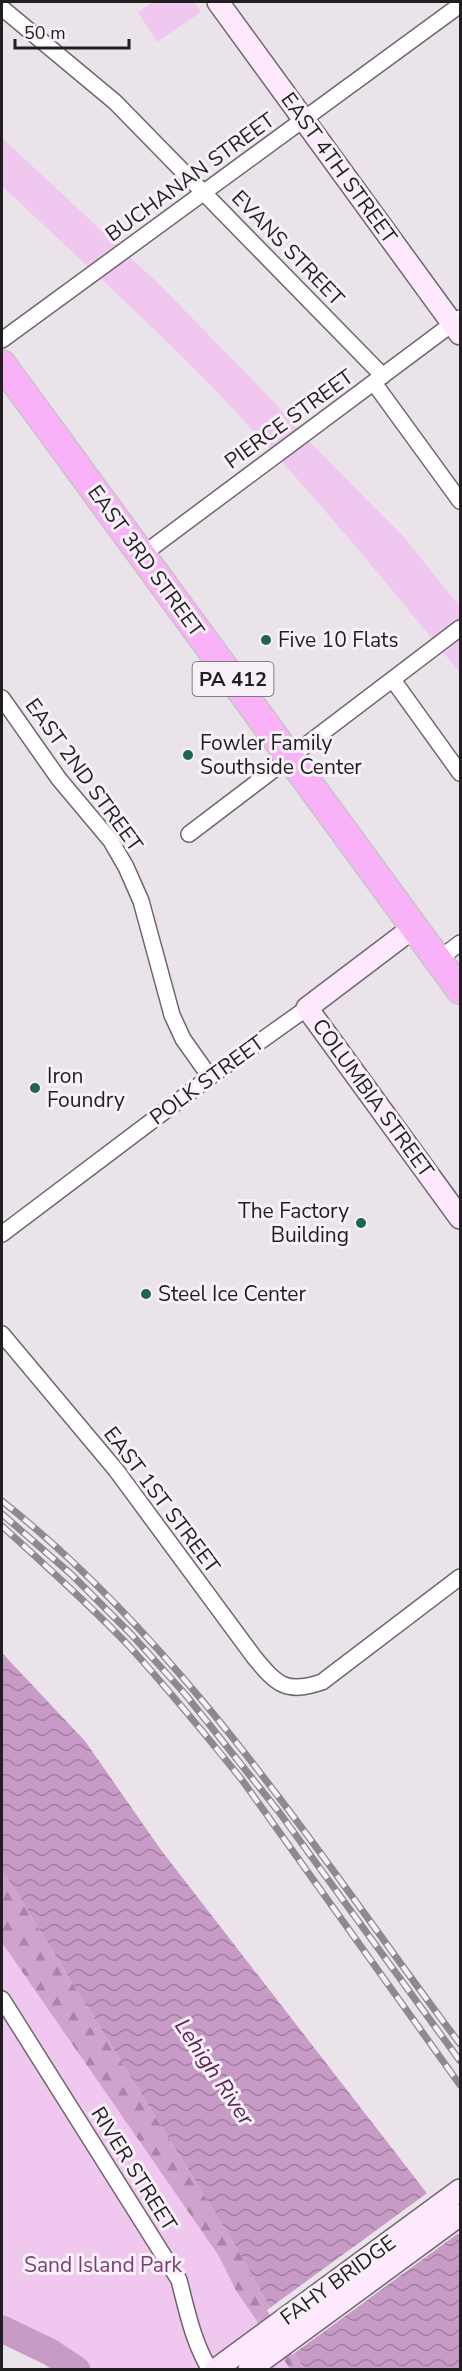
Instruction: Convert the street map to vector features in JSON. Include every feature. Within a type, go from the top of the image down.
[{"type":"highway","name":"EAST 3RD STREET","points":[[2,364],[460,990]]},
{"type":"main road","name":"EAST 4TH STREET","points":[[218,2],[458,325]]},
{"type":"main road","name":"POLK STREET","points":[[307,1008],[414,927]]},
{"type":"main road","name":"COLUMBIA STREET","points":[[307,1008],[460,1218]]},
{"type":"main road","name":"FAHY BRIDGE","points":[[212,2370],[460,2190]]},
{"type":"main road","name":"FAHY BRIDGE","points":[[249,2370],[460,2215]]},
{"type":"street","name":"BUCHANAN STREET","points":[[2,340],[460,5]]},
{"type":"street","name":"EVANS STREET","points":[[2,8],[115,102],[204,192],[378,379],[460,501]]},
{"type":"street","name":"PIERCE STREET","points":[[142,555],[287,445],[458,325]]},
{"type":"street","points":[[189,834],[460,628]]},
{"type":"street","points":[[393,680],[460,773]]},
{"type":"street","name":"EAST 2ND STREET","points":[[2,698],[59,779],[111,841],[126,867],[141,901],[172,1015],[183,1040],[210,1077]]},
{"type":"street","points":[[438,960],[460,943]]},
{"type":"street","name":"POLK STREET","points":[[2,1234],[210,1077],[307,1008]]},
{"type":"street","name":"EAST 1ST STREET","points":[[2,1334],[116,1470],[271,1678],[291,1688],[307,1687],[322,1682],[460,1577]]},
{"type":"street","name":"RIVER STREET","points":[[2,1999],[179,2280],[192,2332],[201,2355],[212,2370]]},
{"type":"green space","points":[[153,2],[194,2],[201,12],[157,42],[138,12]]},
{"type":"green space","points":[[2,138],[159,284],[403,536],[460,607],[460,673],[342,531],[219,394],[2,186]]},
{"type":"green space","points":[[2,1871],[235,2245],[304,2369],[290,2369],[236,2291],[218,2255],[2,1943]]},
{"type":"green space","name":"Sand Island Park","points":[[2,1943],[218,2255],[236,2291],[290,2369],[82,2369],[2,2323]]},
{"type":"water","name":"Lehigh River","points":[[2,1653],[85,1741],[161,1850],[460,2236],[460,2369],[304,2369],[235,2245],[2,1871]]},
{"type":"pier","points":[[430,2191],[460,2232],[292,2355],[267,2310]]},
{"type":"waterway","points":[[2,2329],[50,2352],[77,2370]]},
{"type":"railway","points":[[2,1501],[70,1559],[133,1622],[192,1688],[302,1828],[460,2044]]},
{"type":"railway","points":[[2,1514],[71,1574],[131,1634],[185,1694],[279,1812],[460,2061]]},
{"type":"railway","points":[[2,1526],[83,1600],[129,1646],[242,1780],[460,2085]]},
{"type":"place","name":"Five 10 Flats","points":[[266,640]]},
{"type":"place","name":"Fowler Family Southside Center","points":[[188,755]]},
{"type":"place","name":"Iron Foundry","points":[[35,1088]]},
{"type":"place","name":"The Factory Building","points":[[361,1223]]},
{"type":"place","name":"Steel Ice Center","points":[[146,1294]]}]
